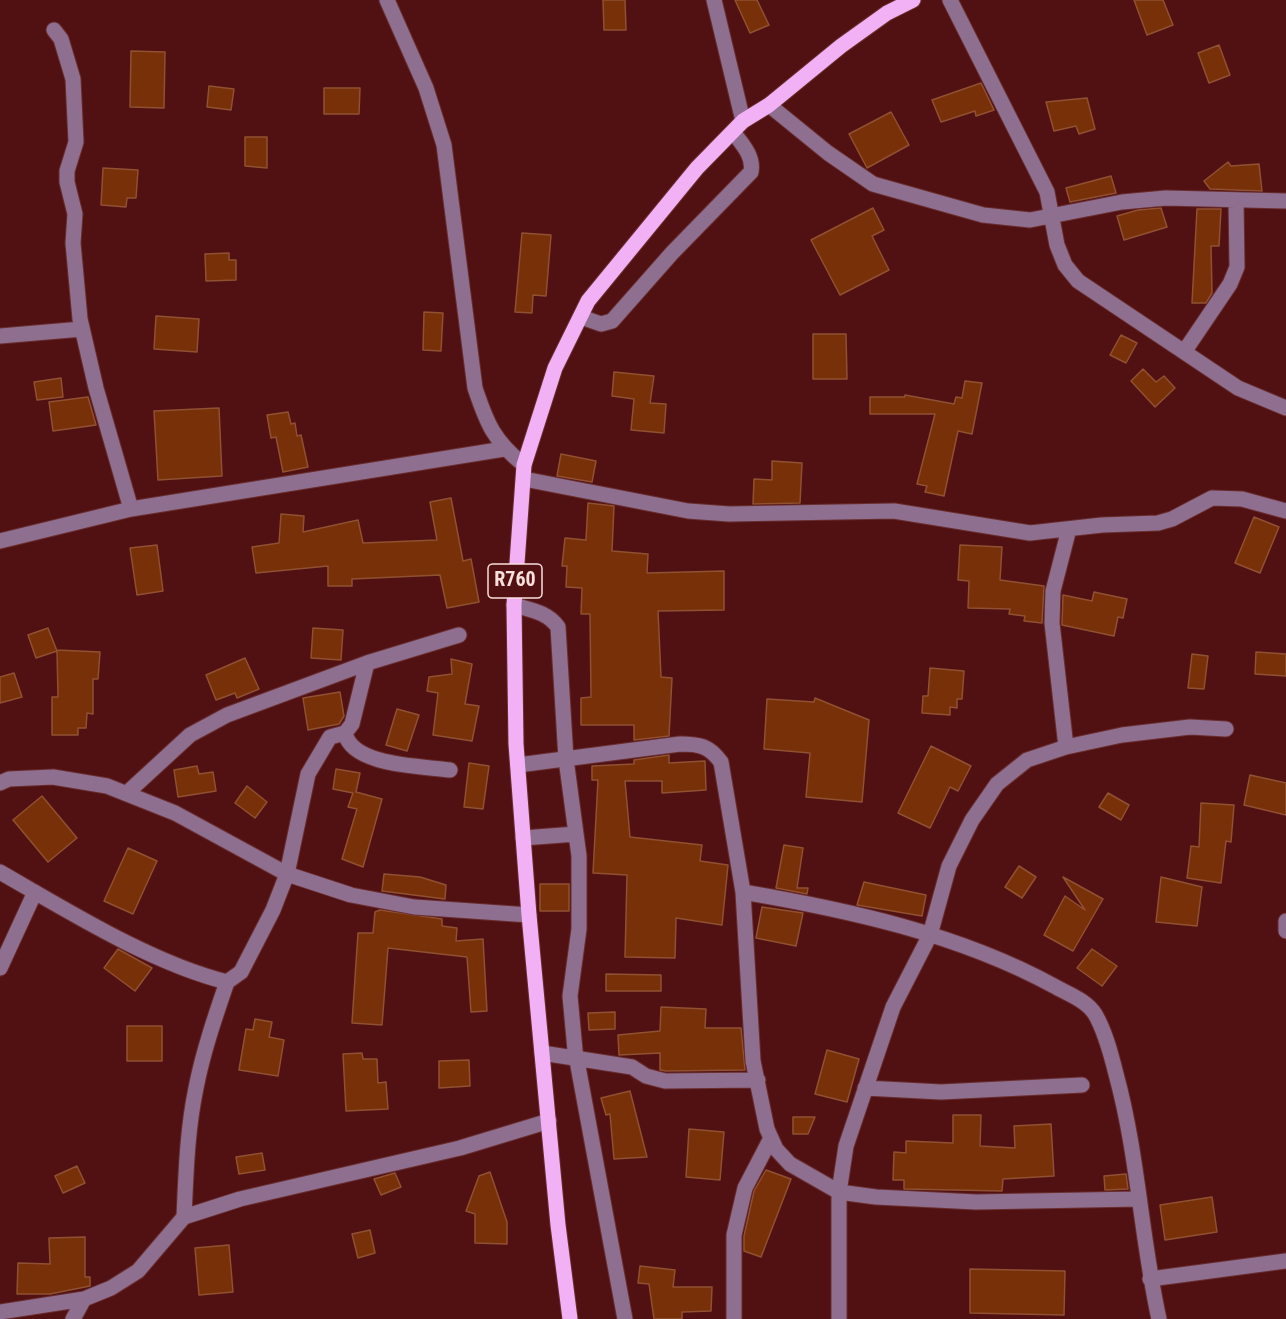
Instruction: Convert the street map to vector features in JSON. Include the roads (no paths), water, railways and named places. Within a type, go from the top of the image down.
[{"type":"main road","name":"R760","points":[[570,1319],[529,915],[518,765],[514,605],[524,472],[555,368],[588,301],[633,245],[697,168],[738,126],[769,105],[841,45],[887,13],[913,0]]},
{"type":"street","points":[[387,0],[426,88],[444,145],[475,388],[488,426],[524,472],[688,511],[741,514],[894,511],[1030,533],[1158,523],[1172,519],[1212,498],[1242,499],[1286,511]]},
{"type":"street","points":[[580,317],[601,324],[612,321],[672,253],[751,172],[752,164],[738,126],[714,0]]},
{"type":"street","points":[[950,0],[1047,192],[1054,217],[1057,245],[1065,265],[1078,280],[1238,388],[1286,408]]},
{"type":"street","points":[[54,30],[61,39],[73,78],[76,142],[67,171],[75,214],[73,243],[82,329],[110,440],[131,509]]},
{"type":"street","points":[[769,105],[828,153],[873,184],[983,216],[1010,220],[1054,217],[1122,202],[1166,198],[1286,201]]},
{"type":"street","points":[[1184,352],[1230,285],[1237,267],[1236,200]]},
{"type":"street","points":[[0,336],[82,329]]},
{"type":"street","points":[[0,541],[131,509],[504,449]]},
{"type":"street","points":[[1066,747],[1053,655],[1052,623],[1053,591],[1069,529]]},
{"type":"street","points":[[514,605],[543,614],[552,619],[558,627],[566,759],[579,856],[579,929],[570,996],[577,1058],[625,1319]]},
{"type":"street","points":[[127,793],[190,735],[227,715],[367,663],[459,635]]},
{"type":"street","points":[[184,1217],[186,1163],[196,1090],[206,1044],[227,982],[241,972],[273,910],[287,874],[308,774],[330,737],[345,733],[352,724],[367,663]]},
{"type":"street","points":[[839,1319],[839,1192],[846,1146],[893,1007],[930,935],[949,866],[972,820],[997,783],[1027,760],[1066,747],[1122,735],[1190,727],[1226,729]]},
{"type":"street","points":[[345,733],[353,749],[365,755],[395,763],[450,770]]},
{"type":"street","points":[[518,765],[681,744],[701,744],[712,750],[721,762],[743,891],[753,1062],[771,1138],[776,1149],[790,1164],[839,1192],[928,1202],[1139,1199]]},
{"type":"street","points":[[0,783],[9,779],[53,777],[108,786],[175,813],[287,874],[351,895],[414,907],[529,915]]},
{"type":"street","points":[[523,838],[576,834]]},
{"type":"street","points":[[0,872],[76,917],[204,976],[227,982]]},
{"type":"street","points":[[743,891],[830,907],[930,935],[1024,971],[1085,1003],[1095,1015],[1111,1054],[1127,1113],[1150,1279],[1159,1319]]},
{"type":"street","points":[[0,968],[35,892]]},
{"type":"street","points":[[1286,921],[1286,931]]},
{"type":"street","points":[[542,1053],[632,1067],[646,1076],[665,1080],[758,1080]]},
{"type":"street","points":[[865,1088],[941,1092],[1082,1085]]},
{"type":"street","points":[[0,1312],[84,1299],[111,1288],[138,1271],[184,1217],[240,1199],[460,1148],[549,1121]]},
{"type":"street","points":[[734,1319],[733,1277],[737,1223],[745,1188],[771,1138]]},
{"type":"street","points":[[1150,1279],[1286,1261]]},
{"type":"street","points":[[73,1319],[84,1299]]}]
